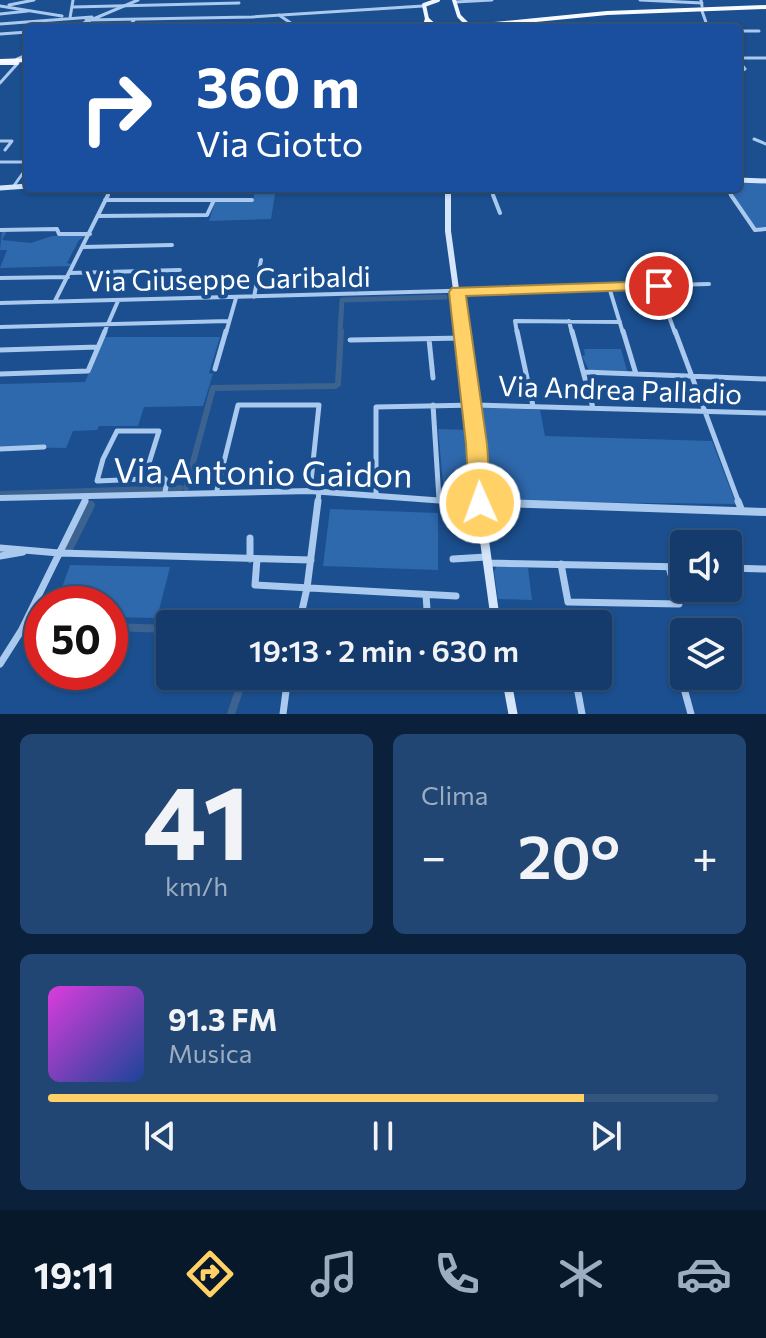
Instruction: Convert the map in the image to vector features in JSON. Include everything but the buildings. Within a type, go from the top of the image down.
[{"type":"highway","points":[[490,24],[621,12],[766,7]]},
{"type":"highway","points":[[425,24],[427,19],[435,24]]},
{"type":"highway","points":[[490,24],[511,22]]},
{"type":"highway","points":[[492,24],[511,22]]},
{"type":"highway","points":[[1,62],[22,61]]},
{"type":"main road","points":[[427,19],[423,6],[439,0],[455,2],[459,16],[467,24]]},
{"type":"main road","points":[[1,62],[22,61]]},
{"type":"main road","points":[[742,180],[766,181]]},
{"type":"main road","points":[[0,188],[24,186]]},
{"type":"main road","points":[[448,192],[448,231],[464,338],[494,610]]},
{"type":"main road","points":[[509,690],[513,714]]},
{"type":"street","points":[[0,6],[34,0]]},
{"type":"street","points":[[70,18],[73,0]]},
{"type":"street","points":[[79,24],[138,0]]},
{"type":"street","points":[[455,2],[492,0]]},
{"type":"street","points":[[640,0],[702,5]]},
{"type":"street","points":[[73,8],[239,3]]},
{"type":"street","points":[[9,5],[70,18]]},
{"type":"street","points":[[86,20],[279,15],[423,6]]},
{"type":"street","points":[[73,8],[114,9]]},
{"type":"street","points":[[0,14],[33,11]]},
{"type":"street","points":[[279,15],[292,24]]},
{"type":"street","points":[[0,24],[92,17]]},
{"type":"street","points":[[131,24],[134,20]]},
{"type":"street","points":[[742,31],[759,31]]},
{"type":"street","points":[[0,34],[24,32]]},
{"type":"street","points":[[742,59],[766,58]]},
{"type":"street","points":[[0,85],[22,61]]},
{"type":"street","points":[[754,139],[766,144]]},
{"type":"street","points":[[0,141],[12,141],[5,150]]},
{"type":"street","points":[[0,162],[24,164]]},
{"type":"street","points":[[13,187],[24,170]]},
{"type":"street","points":[[55,302],[109,192]]},
{"type":"street","points":[[492,192],[500,213]]},
{"type":"street","points":[[729,192],[755,230],[766,229]]},
{"type":"street","points":[[105,200],[252,200]]},
{"type":"street","points":[[98,216],[207,215],[214,200]]},
{"type":"street","points":[[2,230],[57,229],[62,234],[90,234]]},
{"type":"street","points":[[83,247],[172,245]]},
{"type":"street","points":[[254,297],[261,260]]},
{"type":"street","points":[[0,278],[180,270]]},
{"type":"street","name":"Via Giuseppe Garibaldi","points":[[0,303],[709,284]]},
{"type":"street","points":[[658,286],[742,511]]},
{"type":"street","points":[[609,287],[636,374]]},
{"type":"street","points":[[215,369],[236,298]]},
{"type":"street","points":[[0,374],[88,371],[118,301]]},
{"type":"street","points":[[0,327],[229,321]]},
{"type":"street","points":[[533,406],[515,321],[620,322]]},
{"type":"street","points":[[569,321],[593,408]]},
{"type":"street","points":[[350,340],[464,338]]},
{"type":"street","points":[[429,339],[433,378]]},
{"type":"street","points":[[0,350],[98,347]]},
{"type":"street","points":[[584,372],[766,379]]},
{"type":"street","points":[[217,490],[238,405],[319,405],[311,560],[302,610]]},
{"type":"street","points":[[433,405],[439,499]]},
{"type":"street","name":"Via Andrea Palladio","points":[[376,494],[376,407],[472,405],[766,413]]},
{"type":"street","points":[[144,479],[159,431],[119,430],[103,459],[97,481],[144,479],[164,478],[167,481],[166,490]]},
{"type":"street","points":[[0,449],[44,447]]},
{"type":"street","name":"Via Antonio Gaidon","points":[[0,498],[166,490],[314,491],[480,503],[766,512]]},
{"type":"street","points":[[0,664],[17,639],[87,496]]},
{"type":"street","points":[[250,538],[255,585],[456,596]]},
{"type":"street","points":[[0,548],[59,553],[311,560]]},
{"type":"street","points":[[0,556],[28,551]]},
{"type":"street","points":[[453,559],[669,567],[679,604],[568,602],[561,564]]},
{"type":"street","points":[[742,568],[766,569]]},
{"type":"street","points":[[426,595],[427,610]]},
{"type":"street","points":[[283,714],[286,690]]},
{"type":"street","points":[[578,690],[582,714]]},
{"type":"street","points":[[685,692],[691,714]]},
{"type":"shaded area","points":[[742,182],[766,183],[766,229],[753,229],[728,192],[742,192]]},
{"type":"shaded area","points":[[254,192],[275,192],[271,219],[209,221],[215,202],[253,202]]},
{"type":"shaded area","points":[[2,231],[7,231],[2,240],[31,243],[52,236],[86,236],[79,240],[67,263],[70,266],[0,268],[7,250],[0,250]]},
{"type":"shaded area","points":[[104,337],[220,337],[203,406],[144,407],[138,426],[99,426],[97,430],[73,431],[66,448],[0,447],[0,384],[85,382]]},
{"type":"shaded area","points":[[584,349],[621,349],[627,371],[589,370],[582,356],[585,355]]},
{"type":"shaded area","points":[[481,407],[540,410],[545,436],[712,441],[736,504],[491,501],[482,496],[476,411]]},
{"type":"shaded area","points":[[438,429],[469,430],[474,490],[470,496],[444,493]]},
{"type":"shaded area","points":[[330,509],[438,513],[438,570],[323,566]]},
{"type":"shaded area","points":[[70,565],[170,567],[156,618],[128,617],[128,586],[62,586]]},
{"type":"shaded area","points":[[497,566],[528,568],[532,600],[498,599],[494,571]]},
{"type":"waterway","points":[[340,333],[342,300],[445,297]]},
{"type":"waterway","points":[[186,488],[213,388],[335,386],[338,384],[341,331]]},
{"type":"waterway","points":[[0,494],[180,488]]},
{"type":"waterway","points":[[68,551],[91,505]]},
{"type":"waterway","points":[[128,628],[156,629]]},
{"type":"waterway","points":[[231,714],[239,690]]},
{"type":"route","points":[[480,503],[476,444],[457,292],[659,286]]}]
